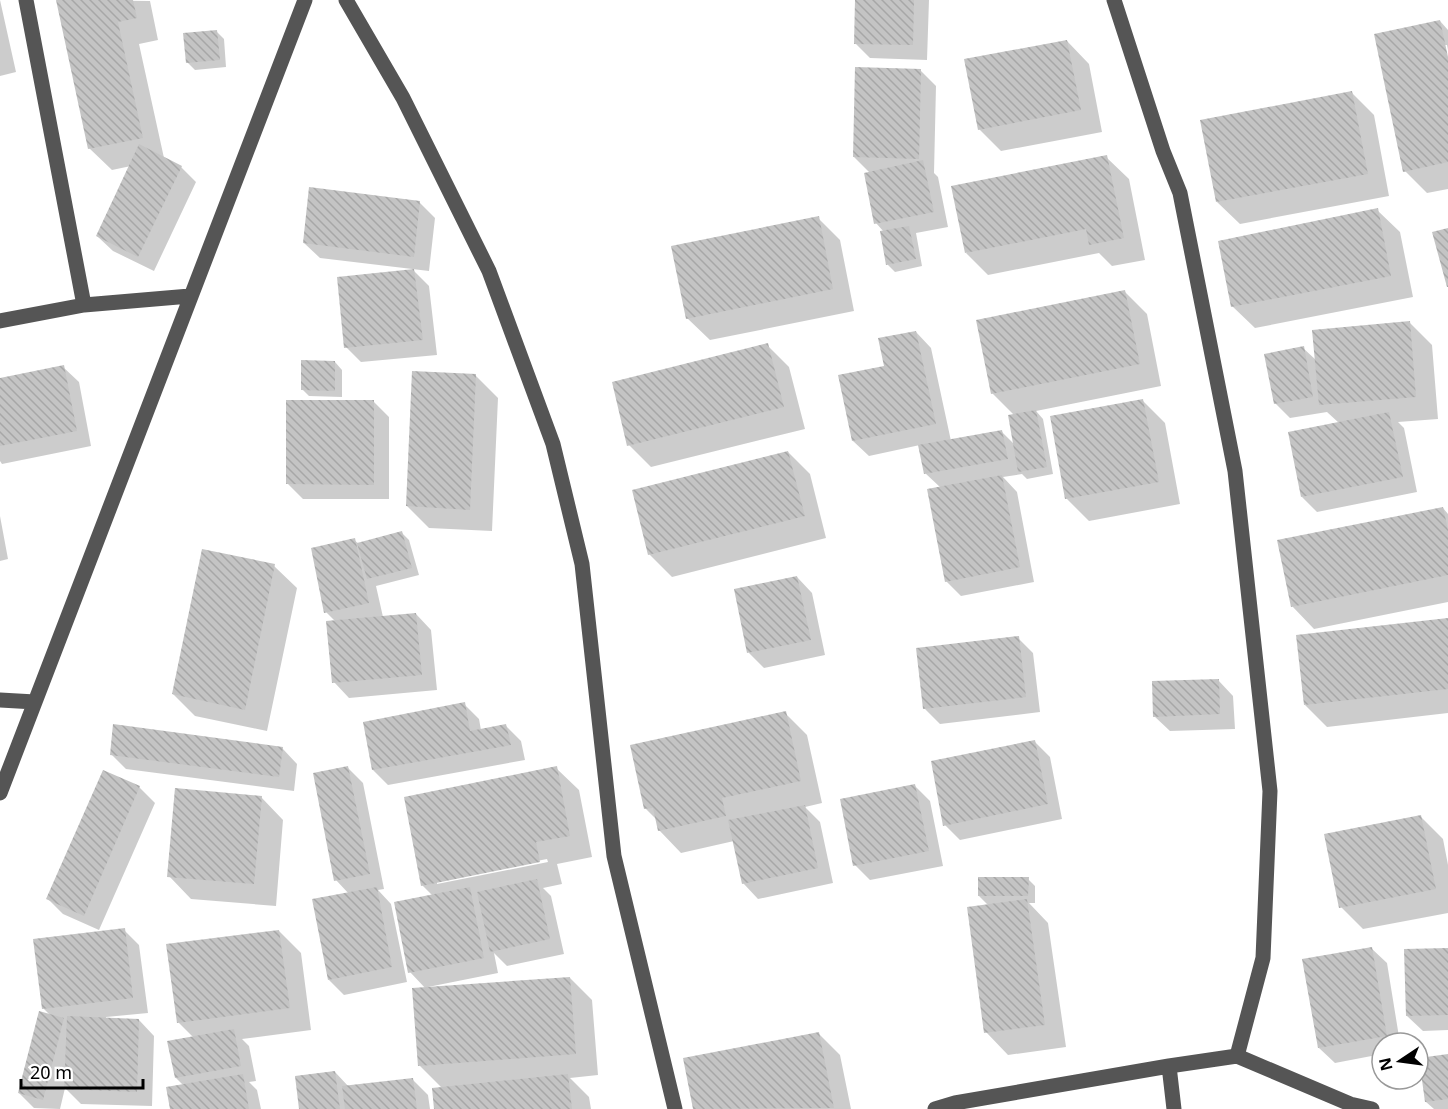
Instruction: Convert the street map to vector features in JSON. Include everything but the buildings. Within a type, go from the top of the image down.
[{"type":"street","points":[[26,0],[84,304]]},
{"type":"street","points":[[0,793],[305,0]]},
{"type":"street","points":[[346,0],[403,98],[489,271],[553,444],[582,564],[614,856],[675,1109]]},
{"type":"street","points":[[1114,0],[1163,151],[1180,193],[1235,471],[1270,791],[1263,958],[1237,1056]]},
{"type":"street","points":[[0,321],[84,304],[190,296]]},
{"type":"street","points":[[0,700],[35,702]]},
{"type":"street","points":[[935,1109],[956,1102],[1237,1056],[1350,1104],[1372,1109]]},
{"type":"street","points":[[1169,1066],[1174,1109]]}]
